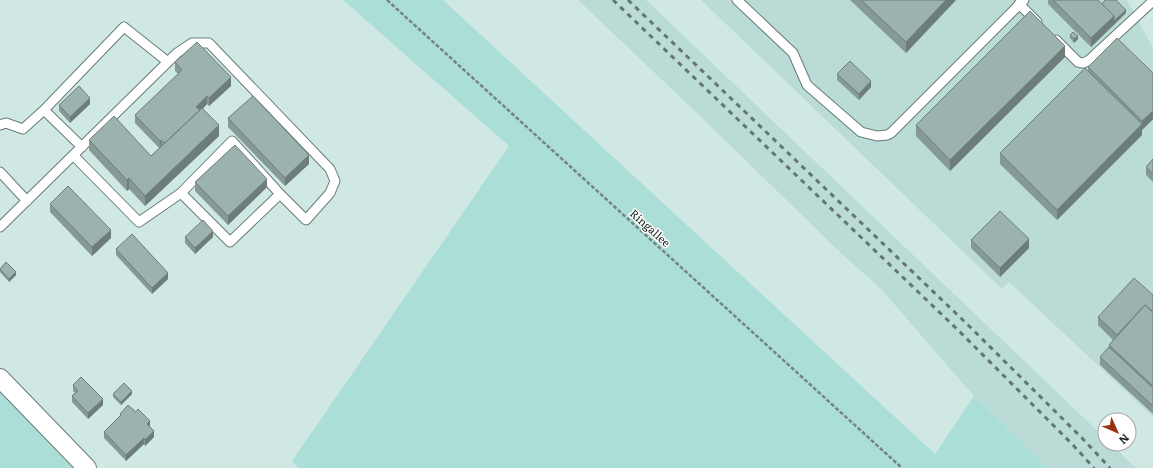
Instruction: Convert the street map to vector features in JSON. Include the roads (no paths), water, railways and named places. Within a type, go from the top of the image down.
[{"type":"street","points":[[0,378],[87,468]]},
{"type":"lane","points":[[737,0],[793,53],[807,85],[861,132],[881,136],[891,133],[1022,2],[1049,33],[1078,62],[1083,63],[1088,61],[1153,1]]},
{"type":"lane","points":[[0,125],[6,123],[23,129],[44,110],[124,27],[168,62]]},
{"type":"lane","points":[[0,227],[168,62],[192,43],[209,43],[330,169],[335,181],[330,193],[306,220],[280,194],[232,141],[181,193],[139,222],[74,156]]},
{"type":"lane","points":[[44,110],[82,147]]},
{"type":"lane","points":[[0,172],[27,201]]},
{"type":"lane","points":[[181,193],[230,242],[280,194]]},
{"type":"railway","points":[[613,0],[958,330],[1094,468]]},
{"type":"railway","points":[[628,0],[965,322],[1082,438],[1110,468]]}]
